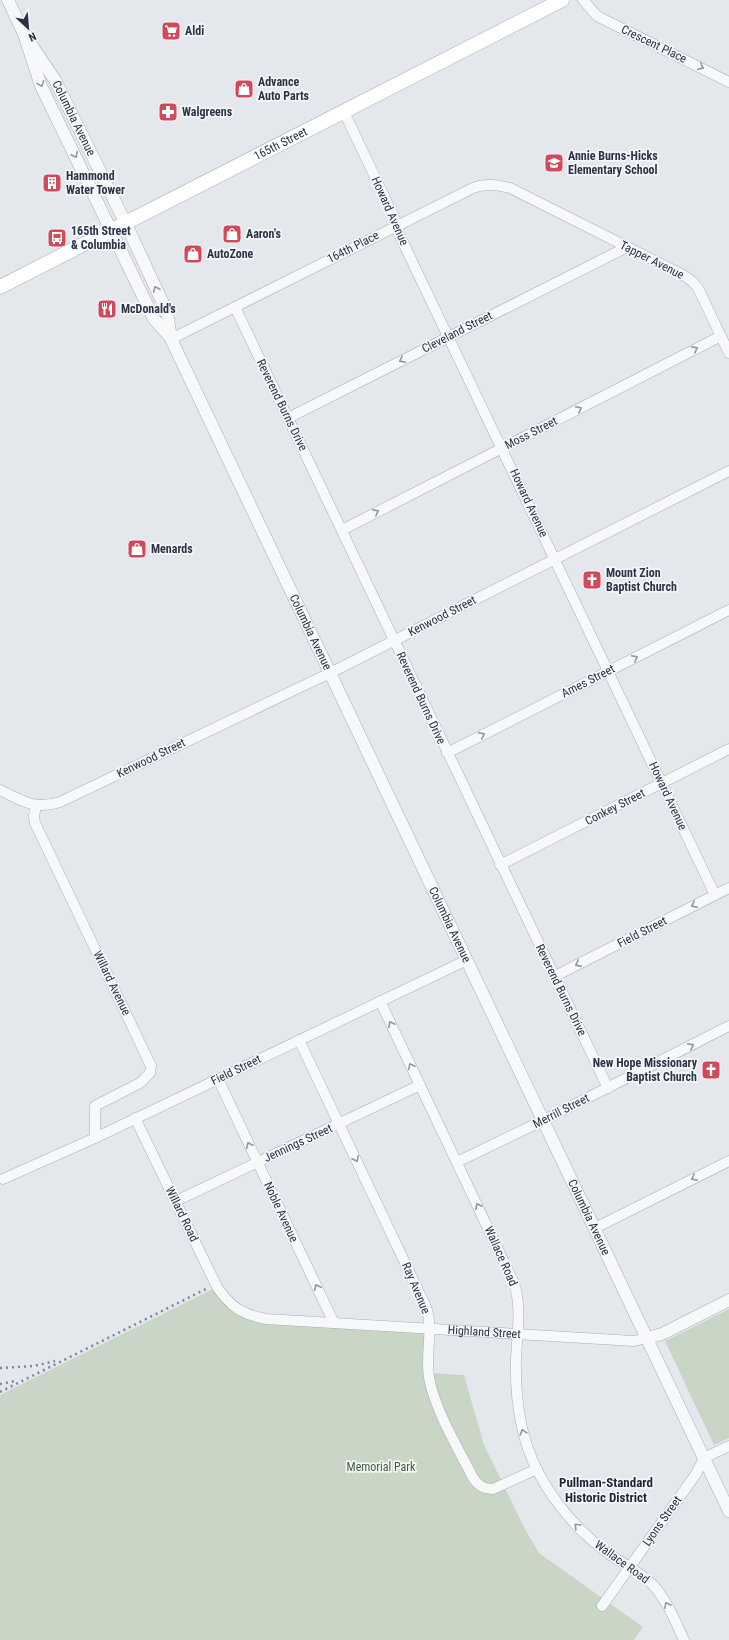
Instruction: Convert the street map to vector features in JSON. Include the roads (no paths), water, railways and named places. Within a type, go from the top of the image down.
[{"type":"main road","name":"165th Street","points":[[0,287],[562,0]]},
{"type":"street","name":"Columbia Avenue","points":[[8,0],[24,34],[41,86],[154,319],[172,339]]},
{"type":"street","name":"Crescent Place","points":[[583,0],[597,16],[729,82]]},
{"type":"street","name":"Columbia Avenue","points":[[24,34],[54,80],[126,224],[167,312],[172,339],[729,1511]]},
{"type":"street","name":"Howard Avenue","points":[[344,112],[397,225],[399,234],[503,448],[715,895]]},
{"type":"street","name":"164th Place","points":[[172,339],[397,225],[479,186],[496,185],[510,188],[539,202]]},
{"type":"street","name":"Tapper Avenue","points":[[539,202],[685,276],[693,282],[729,353]]},
{"type":"street","name":"Cleveland Street","points":[[288,418],[627,247]]},
{"type":"street","name":"Reverend Burns Drive","points":[[235,307],[500,865],[608,1088]]},
{"type":"street","name":"Moss Street","points":[[342,530],[721,336]]},
{"type":"street","name":"Kenwood Street","points":[[0,790],[27,804],[36,806],[60,802],[330,672],[729,471]]},
{"type":"street","name":"Ames Street","points":[[447,753],[729,610]]},
{"type":"street","name":"Conkey Street","points":[[500,865],[729,749]]},
{"type":"street","name":"Willard Avenue","points":[[36,806],[34,816],[36,823],[151,1066],[150,1073],[140,1083],[95,1106],[95,1138]]},
{"type":"street","name":"Field Street","points":[[554,976],[729,888]]},
{"type":"street","name":"Field Street","points":[[3,1179],[95,1138],[467,960]]},
{"type":"street","name":"Wallace Road","points":[[380,1001],[514,1283],[519,1307],[516,1374],[517,1403],[521,1424],[537,1469],[561,1508],[576,1525],[604,1550],[646,1578],[659,1592],[667,1604],[684,1640]]},
{"type":"street","name":"Merrill Street","points":[[457,1162],[544,1120],[729,1026]]},
{"type":"street","name":"Ray Avenue","points":[[299,1040],[428,1312],[428,1373],[431,1387],[437,1403],[475,1481],[483,1488],[493,1489],[537,1469]]},
{"type":"street","name":"Noble Avenue","points":[[218,1079],[334,1323]]},
{"type":"street","name":"Jennings Street","points":[[176,1201],[420,1085]]},
{"type":"street","name":"Willard Road","points":[[135,1118],[217,1287],[233,1307]]},
{"type":"street","points":[[595,1228],[729,1161]]},
{"type":"street","name":"Highland Street","points":[[233,1307],[242,1312],[266,1318],[634,1341],[662,1334],[729,1300]]},
{"type":"street","points":[[704,1458],[729,1446]]},
{"type":"street","name":"Lyons Street","points":[[602,1606],[696,1474],[704,1458]]},
{"type":"railway","points":[[0,1392],[206,1289]]},
{"type":"railway","points":[[0,1368],[34,1366],[55,1361]]},
{"type":"railway","points":[[0,1384],[15,1381]]},
{"type":"place","name":"Aldi","points":[[171,31]]},
{"type":"place","name":"Advance Auto Parts","points":[[244,89]]},
{"type":"place","name":"Walgreens","points":[[168,112]]},
{"type":"place","name":"Annie Burns-Hicks Elementary School","points":[[554,163]]},
{"type":"place","name":"Hammond Water Tower","points":[[52,183]]},
{"type":"place","name":"Aaron's","points":[[232,234]]},
{"type":"place","name":"165th Street & Columbia","points":[[57,238]]},
{"type":"place","name":"AutoZone","points":[[193,254]]},
{"type":"place","name":"McDonald's","points":[[107,309]]},
{"type":"place","name":"Menards","points":[[137,549]]},
{"type":"place","name":"Mount Zion Baptist Church","points":[[592,580]]},
{"type":"place","name":"New Hope Missionary Baptist Church","points":[[711,1070]]},
{"type":"district","name":"Pullman-Standard Historic District","points":[[606,1490]]},
{"type":"park label","name":"Memorial Park","points":[[381,1467]]}]
